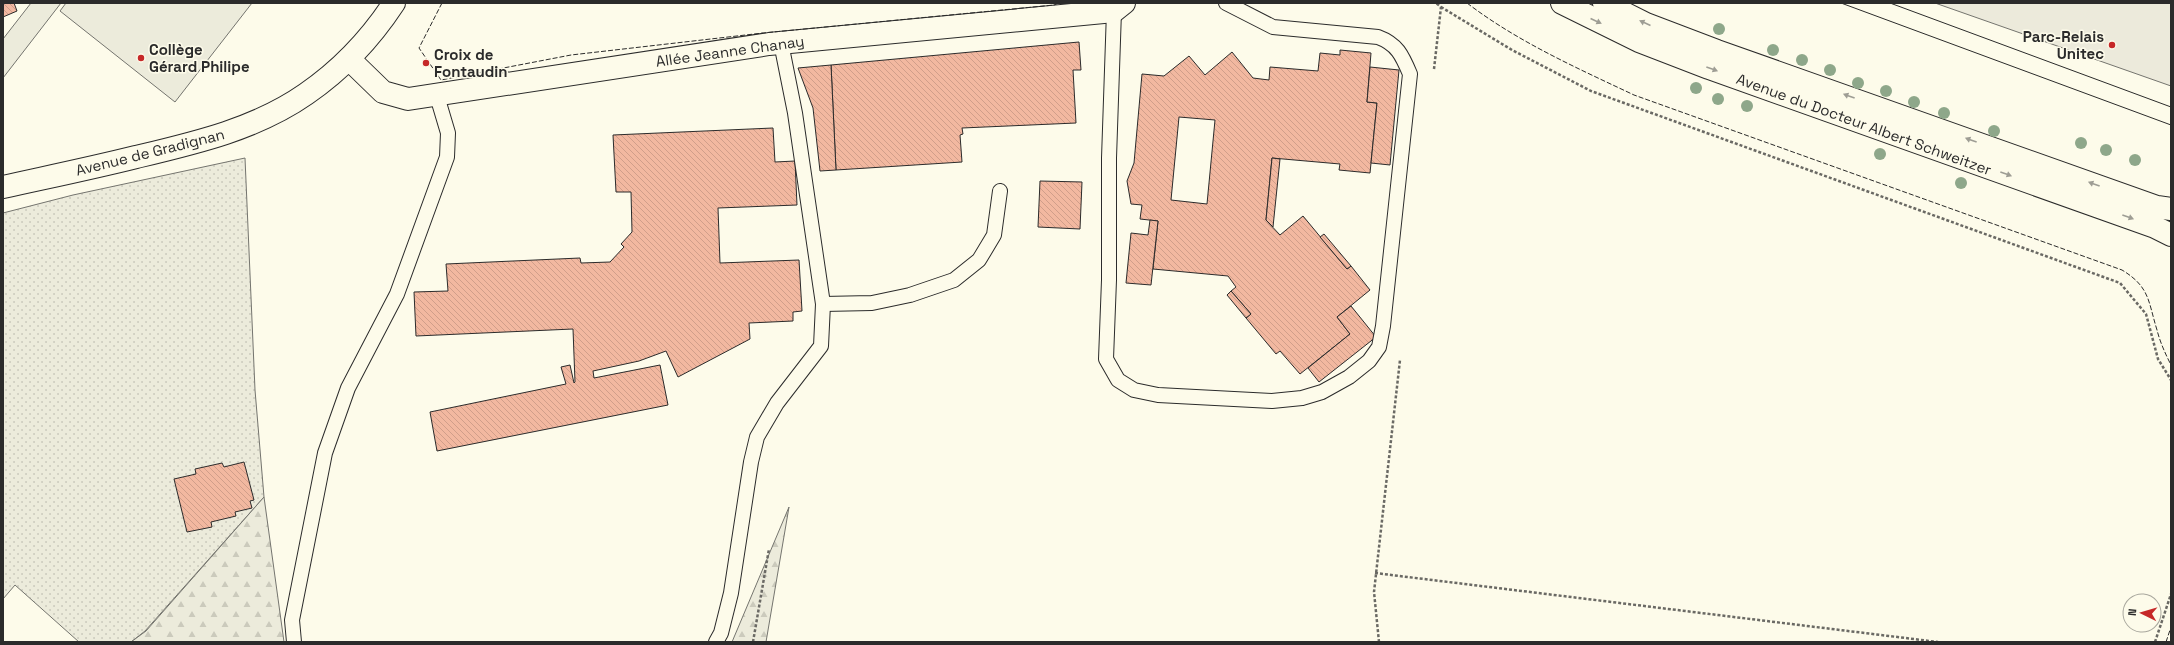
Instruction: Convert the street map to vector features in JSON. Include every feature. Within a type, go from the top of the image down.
[{"type":"main road","name":"Avenue de Gradignan","points":[[3,187],[196,143],[248,125],[305,94],[349,59],[379,25],[394,3]]},
{"type":"main road","name":"Avenue du Docteur Albert Schweitzer","points":[[1562,3],[1640,41],[1709,68],[2155,227],[2171,235]]},
{"type":"main road","name":"Avenue du Docteur Albert Schweitzer","points":[[1604,3],[1646,24],[1717,51],[2157,206],[2171,209]]},
{"type":"main road","name":"Allée Jeanne Chanay","points":[[349,59],[383,92],[408,99],[437,96],[781,43],[1119,7]]},
{"type":"lane","points":[[1119,7],[1109,158],[1109,280],[1106,359],[1118,380],[1134,390],[1158,395],[1272,401],[1302,398],[1322,392],[1349,377],[1369,360],[1379,348],[1383,326],[1410,74],[1404,61],[1391,42],[1378,37],[1273,27],[1226,3]]},
{"type":"lane","points":[[716,642],[721,633],[731,593],[751,462],[757,438],[777,403],[821,346],[824,304],[795,113],[781,43]]},
{"type":"lane","points":[[294,642],[292,620],[325,453],[348,388],[397,294],[447,156],[448,133],[437,96]]},
{"type":"lane","points":[[824,304],[872,304],[910,295],[954,280],[979,260],[994,235],[1000,191]]},
{"type":"path","points":[[1441,7],[1512,50],[1591,91],[2120,283],[2146,314],[2158,359],[2171,380]]},
{"type":"path","points":[[753,642],[769,549]]},
{"type":"path","points":[[1376,573],[1938,642]]},
{"type":"path","points":[[2155,642],[2171,594]]},
{"type":"green space","points":[[31,3],[61,3],[3,78],[3,39]]},
{"type":"green space","points":[[66,3],[252,3],[175,102],[60,11]]},
{"type":"green space","points":[[245,158],[255,390],[264,497],[145,631],[131,642],[79,642],[15,585],[3,599],[3,213],[73,195]]},
{"type":"green space","points":[[264,497],[284,642],[131,642],[146,631]]},
{"type":"green space","points":[[789,507],[766,642],[732,642]]},
{"type":"shaded area","name":"Parc-Relais Unitec","points":[[1935,3],[2171,3],[2171,86]]},
{"type":"building","points":[[3,3],[14,3],[17,11],[3,17]]},
{"type":"building","points":[[1079,42],[1081,70],[1073,70],[1076,123],[962,128],[963,134],[960,135],[962,162],[836,170],[831,65]]},
{"type":"building","points":[[1340,50],[1371,53],[1367,102],[1377,103],[1370,173],[1339,170],[1340,164],[1272,158],[1266,220],[1280,235],[1303,216],[1347,269],[1351,266],[1370,290],[1337,317],[1350,334],[1300,374],[1280,351],[1276,354],[1246,318],[1251,314],[1231,291],[1236,287],[1228,276],[1153,269],[1158,221],[1140,219],[1142,205],[1131,204],[1127,181],[1134,163],[1142,74],[1164,76],[1189,56],[1205,75],[1232,52],[1253,78],[1269,80],[1270,67],[1318,71],[1320,53],[1340,55]],"holes":[[[1179,117],[1215,120],[1207,204],[1171,200]]]},
{"type":"building","points":[[831,65],[836,170],[820,171],[813,108],[798,68]]},
{"type":"building","points":[[1370,67],[1399,70],[1390,165],[1371,163],[1377,103],[1367,102]]},
{"type":"building","points":[[773,128],[775,162],[795,161],[797,205],[718,208],[720,263],[799,260],[802,311],[793,312],[793,321],[749,323],[750,339],[678,377],[666,351],[639,361],[593,371],[594,378],[660,365],[668,405],[437,451],[430,412],[566,384],[561,367],[570,365],[574,383],[573,329],[416,336],[414,292],[448,291],[446,264],[580,258],[581,263],[610,262],[624,247],[621,244],[632,232],[631,192],[616,192],[613,135]]},
{"type":"building","points":[[1272,158],[1280,159],[1273,227],[1266,220]]},
{"type":"building","points":[[1040,181],[1082,182],[1080,229],[1038,227]]},
{"type":"building","points":[[1150,220],[1158,221],[1151,285],[1126,283],[1131,233],[1148,235]]},
{"type":"building","points":[[1324,234],[1351,266],[1347,269],[1320,237]]},
{"type":"building","points":[[1231,291],[1251,314],[1246,318],[1227,295]]},
{"type":"building","points":[[1351,306],[1376,337],[1319,382],[1308,368],[1350,334],[1337,317]]},
{"type":"building","points":[[244,462],[254,500],[250,501],[252,508],[235,512],[236,516],[211,522],[212,527],[187,532],[174,479],[196,474],[195,469],[222,463],[224,467]]},
{"type":"tram line","points":[[1841,3],[2171,125]]},
{"type":"tram line","points":[[1890,3],[2171,107]]},
{"type":"fence","points":[[442,3],[419,48],[441,80],[571,55],[763,33],[1054,5],[1059,3]]},
{"type":"fence","points":[[1467,3],[1486,17],[1548,54],[1634,95],[2122,270],[2138,282],[2147,296],[2160,339],[2171,365]]},
{"type":"fence","points":[[2166,642],[2171,627]]},
{"type":"place","name":"Parc-Relais Unitec","points":[[2112,45]]},
{"type":"place","name":"Collège Gérard Philipe","points":[[141,58]]},
{"type":"place","name":"Croix de Fontaudin","points":[[426,63]]}]
